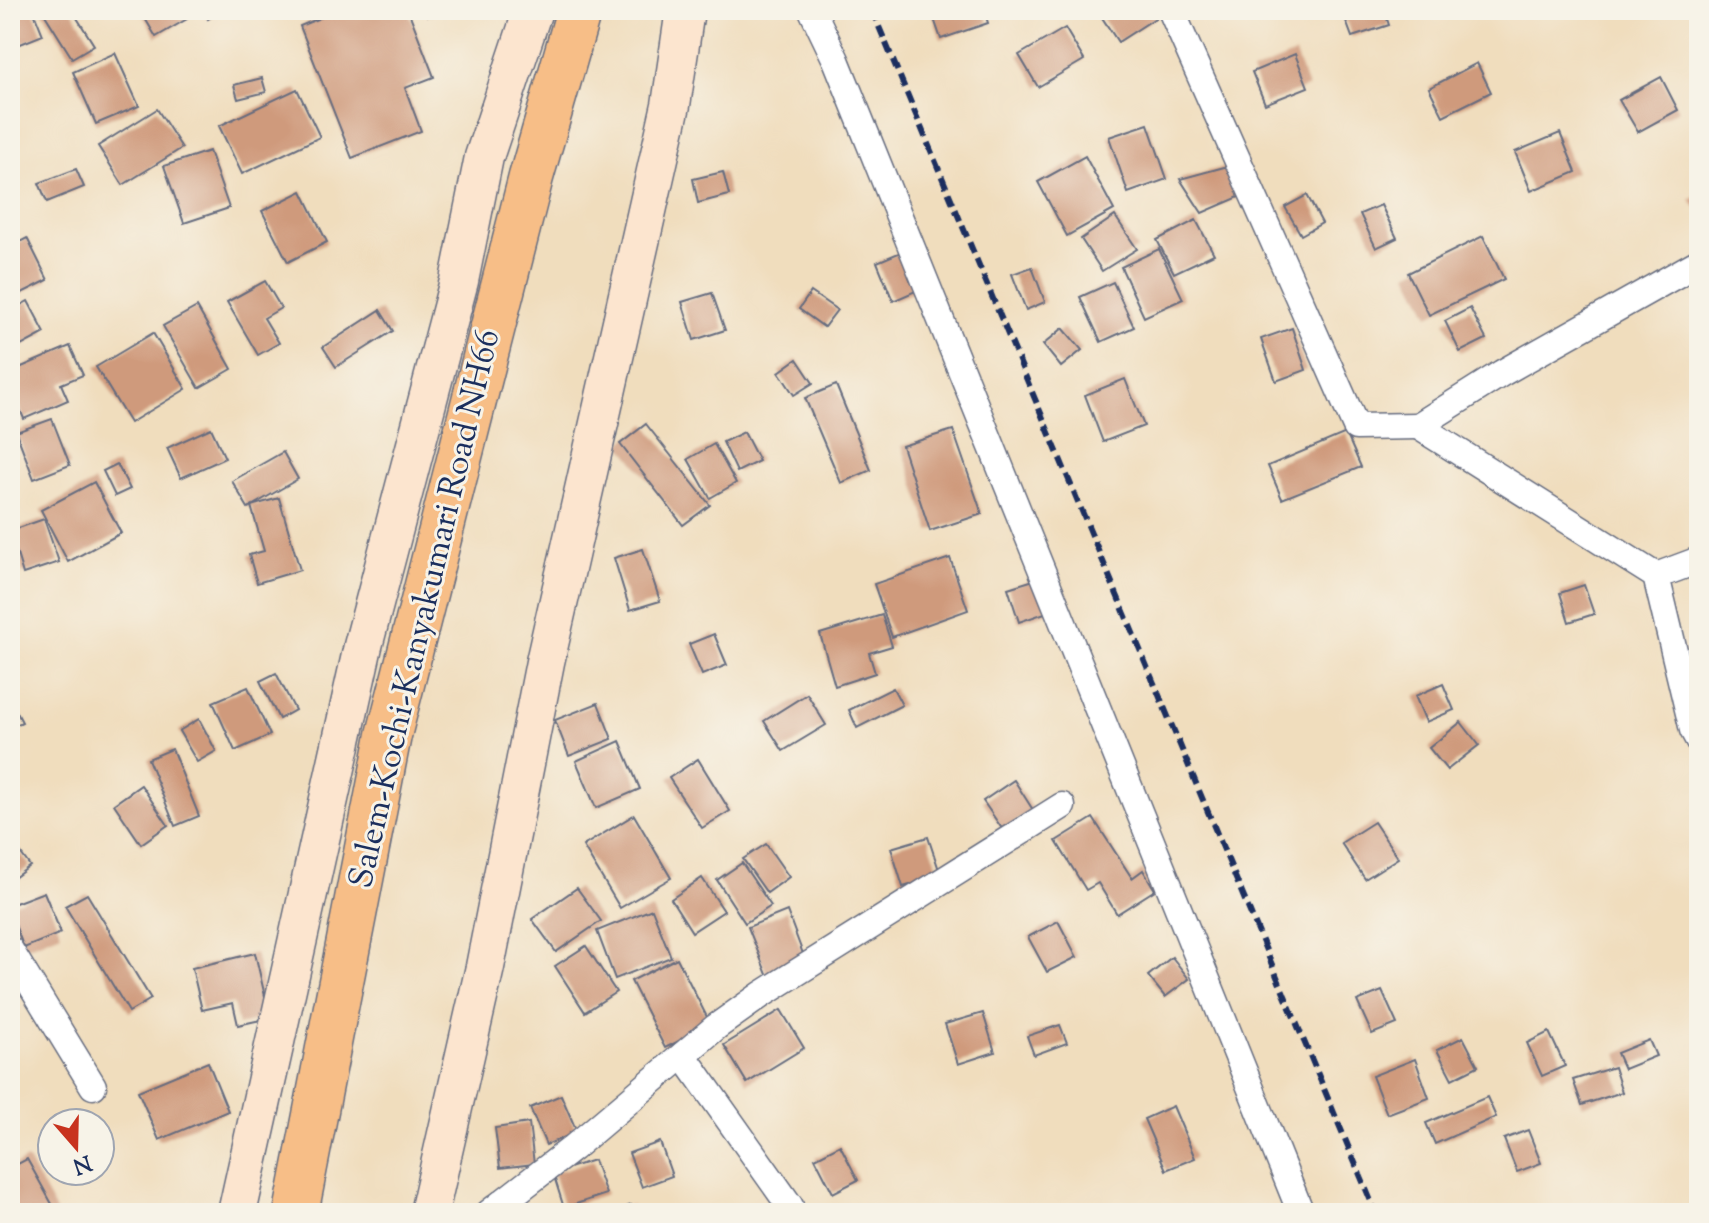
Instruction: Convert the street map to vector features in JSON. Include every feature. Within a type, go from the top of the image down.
[{"type":"highway","name":"Salem-Kochi-Kanyakumari Road NH66","points":[[296,1213],[389,735],[531,177],[579,10]]},
{"type":"street","points":[[237,1213],[363,646],[459,281],[484,157],[533,10]]},
{"type":"street","points":[[429,1213],[485,967],[545,662],[671,105],[685,10]]},
{"type":"street","points":[[812,10],[836,60],[1301,1213]]},
{"type":"street","points":[[1171,10],[1356,427],[1418,426],[1502,373],[1699,262]]},
{"type":"street","points":[[1418,426],[1656,576],[1693,730],[1699,741]]},
{"type":"street","points":[[1656,576],[1699,560]]},
{"type":"street","points":[[489,1213],[573,1148],[716,1027],[761,995],[1062,806]]},
{"type":"street","points":[[10,950],[93,1086]]},
{"type":"street","points":[[683,1055],[790,1206]]},
{"type":"building","points":[[10,10],[33,10],[43,35],[18,45],[10,26]]},
{"type":"building","points":[[42,10],[72,10],[94,45],[72,58]]},
{"type":"building","points":[[140,10],[181,10],[187,19],[156,37]]},
{"type":"building","points":[[203,10],[222,10],[208,19]]},
{"type":"building","points":[[339,10],[408,10],[434,77],[405,88],[421,131],[352,158],[300,26]]},
{"type":"building","points":[[426,10],[448,10],[448,11],[428,16]]},
{"type":"building","points":[[931,10],[984,10],[988,23],[941,39]]},
{"type":"building","points":[[1111,10],[1161,10],[1163,13],[1118,42],[1101,16]]},
{"type":"building","points":[[1342,10],[1384,10],[1389,25],[1352,37]]},
{"type":"building","points":[[1065,28],[1084,60],[1038,87],[1019,55]]},
{"type":"building","points":[[115,53],[139,106],[96,124],[73,72]]},
{"type":"building","points":[[1295,54],[1308,87],[1265,104],[1252,72]]},
{"type":"building","points":[[1477,63],[1491,92],[1443,116],[1429,88]]},
{"type":"building","points":[[1661,77],[1678,110],[1638,132],[1619,100]]},
{"type":"building","points":[[262,78],[266,92],[238,99],[234,85]]},
{"type":"building","points":[[297,89],[320,137],[242,174],[219,126]]},
{"type":"building","points":[[157,109],[182,148],[123,185],[98,146]]},
{"type":"building","points":[[1148,124],[1167,179],[1128,193],[1109,137]]},
{"type":"building","points":[[1560,133],[1576,172],[1531,191],[1515,152]]},
{"type":"building","points":[[209,151],[229,208],[184,223],[164,166]]},
{"type":"building","points":[[1085,156],[1114,210],[1067,236],[1038,182]]},
{"type":"building","points":[[1228,166],[1239,197],[1202,213],[1180,179]]},
{"type":"building","points":[[76,169],[84,187],[47,202],[39,183]]},
{"type":"building","points":[[723,172],[729,195],[698,203],[693,179]]},
{"type":"building","points":[[302,191],[327,242],[288,262],[262,211]]},
{"type":"building","points":[[1699,193],[1699,213],[1690,199]]},
{"type":"building","points":[[1307,195],[1322,223],[1301,235],[1285,207]]},
{"type":"building","points":[[1381,205],[1397,238],[1376,248],[1360,214]]},
{"type":"building","points":[[1115,216],[1137,249],[1102,271],[1081,239]]},
{"type":"building","points":[[1196,220],[1214,254],[1174,273],[1157,240]]},
{"type":"building","points":[[1483,236],[1504,279],[1429,315],[1408,273]]},
{"type":"building","points":[[27,238],[48,280],[10,299],[10,247]]},
{"type":"building","points":[[1159,249],[1183,299],[1144,317],[1121,267]]},
{"type":"building","points":[[901,252],[918,290],[893,301],[877,262]]},
{"type":"building","points":[[1032,267],[1045,302],[1026,310],[1012,274]]},
{"type":"building","points":[[265,281],[281,308],[264,318],[279,343],[258,355],[227,302]]},
{"type":"building","points":[[1113,282],[1134,327],[1101,342],[1080,297]]},
{"type":"building","points":[[811,292],[837,310],[824,327],[799,309]]},
{"type":"building","points":[[712,293],[725,330],[694,340],[682,302]]},
{"type":"building","points":[[28,301],[45,333],[21,346],[10,327],[10,311]]},
{"type":"building","points":[[197,307],[232,369],[199,388],[163,326]]},
{"type":"building","points":[[1470,308],[1486,339],[1460,352],[1445,321]]},
{"type":"building","points":[[380,310],[393,331],[336,367],[323,347]]},
{"type":"building","points":[[1063,328],[1082,350],[1061,367],[1043,345]]},
{"type":"building","points":[[1292,328],[1306,370],[1276,381],[1261,339]]},
{"type":"building","points":[[153,333],[186,389],[130,423],[96,367]]},
{"type":"building","points":[[70,346],[83,375],[61,384],[68,400],[24,419],[10,386],[10,372]]},
{"type":"building","points":[[797,359],[813,383],[794,395],[779,372]]},
{"type":"building","points":[[1125,379],[1144,426],[1103,442],[1085,395]]},
{"type":"building","points":[[836,385],[871,470],[841,483],[805,398]]},
{"type":"building","points":[[52,419],[70,465],[34,479],[16,432]]},
{"type":"building","points":[[646,424],[710,505],[683,525],[620,444]]},
{"type":"building","points":[[211,428],[225,458],[181,478],[167,448]]},
{"type":"building","points":[[953,430],[982,514],[930,531],[902,446]]},
{"type":"building","points":[[744,432],[759,461],[737,472],[723,442]]},
{"type":"building","points":[[1346,433],[1361,467],[1282,499],[1268,466]]},
{"type":"building","points":[[714,444],[736,483],[710,498],[688,459]]},
{"type":"building","points":[[283,452],[298,479],[248,508],[232,481]]},
{"type":"building","points":[[117,464],[130,489],[115,496],[103,471]]},
{"type":"building","points":[[94,482],[121,533],[68,562],[41,510]]},
{"type":"building","points":[[279,498],[300,570],[257,583],[249,555],[264,551],[251,506]]},
{"type":"building","points":[[44,519],[59,562],[23,574],[10,531]]},
{"type":"building","points":[[643,549],[660,601],[630,610],[614,558]]},
{"type":"building","points":[[950,558],[968,610],[892,637],[874,584]]},
{"type":"building","points":[[1037,579],[1048,612],[1019,622],[1008,588]]},
{"type":"building","points":[[1584,585],[1594,614],[1569,622],[1560,593]]},
{"type":"building","points":[[882,615],[892,646],[869,653],[875,673],[835,686],[820,634]]},
{"type":"building","points":[[714,634],[727,665],[702,675],[689,644]]},
{"type":"building","points":[[276,673],[295,710],[279,719],[260,681]]},
{"type":"building","points":[[1443,684],[1454,710],[1426,722],[1415,696]]},
{"type":"building","points":[[248,687],[270,735],[235,751],[213,702]]},
{"type":"building","points":[[893,688],[902,705],[857,728],[849,710]]},
{"type":"building","points":[[807,694],[826,725],[783,751],[764,721]]},
{"type":"building","points":[[10,699],[22,722],[10,728]]},
{"type":"building","points":[[598,703],[612,739],[569,756],[555,720]]},
{"type":"building","points":[[199,719],[216,751],[197,762],[179,731]]},
{"type":"building","points":[[1461,722],[1479,745],[1447,770],[1429,748]]},
{"type":"building","points":[[620,741],[640,789],[596,808],[576,761]]},
{"type":"building","points":[[172,749],[199,816],[175,826],[148,759]]},
{"type":"building","points":[[698,759],[730,811],[702,828],[669,778]]},
{"type":"building","points":[[1014,780],[1033,810],[1003,830],[983,801]]},
{"type":"building","points":[[141,785],[168,825],[141,844],[114,804]]},
{"type":"building","points":[[634,815],[671,878],[620,908],[583,846]]},
{"type":"building","points":[[1093,818],[1132,878],[1143,870],[1155,890],[1117,914],[1098,883],[1086,890],[1056,841]]},
{"type":"building","points":[[1374,822],[1398,858],[1365,879],[1341,843]]},
{"type":"building","points":[[928,837],[941,876],[903,887],[891,848]]},
{"type":"building","points":[[14,844],[30,866],[10,881],[10,847]]},
{"type":"building","points":[[766,844],[789,877],[767,893],[743,859]]},
{"type":"building","points":[[742,863],[771,906],[745,923],[717,880]]},
{"type":"building","points":[[702,878],[724,911],[692,932],[671,899]]},
{"type":"building","points":[[577,888],[601,921],[556,952],[532,919]]},
{"type":"building","points":[[44,892],[61,933],[24,948],[10,905]]},
{"type":"building","points":[[87,894],[151,999],[129,1012],[65,906]]},
{"type":"building","points":[[652,909],[671,957],[615,979],[597,931]]},
{"type":"building","points":[[787,911],[806,962],[768,977],[748,927]]},
{"type":"building","points":[[1058,921],[1077,957],[1047,972],[1028,937]]},
{"type":"building","points":[[586,946],[616,992],[585,1012],[555,966]]},
{"type":"building","points":[[255,953],[270,1018],[238,1025],[233,1003],[202,1010],[192,968]]},
{"type":"building","points":[[1172,957],[1189,979],[1165,997],[1148,976]]},
{"type":"building","points":[[677,958],[711,1025],[665,1048],[631,981]]},
{"type":"building","points":[[1382,991],[1397,1024],[1372,1034],[1357,1001]]},
{"type":"building","points":[[781,1010],[804,1048],[747,1083],[724,1045]]},
{"type":"building","points":[[983,1013],[995,1052],[958,1064],[945,1024]]},
{"type":"building","points":[[1060,1025],[1067,1043],[1034,1055],[1027,1036]]},
{"type":"building","points":[[1549,1032],[1565,1066],[1542,1076],[1527,1043]]},
{"type":"building","points":[[1463,1037],[1478,1066],[1452,1079],[1437,1050]]},
{"type":"building","points":[[1649,1040],[1656,1056],[1624,1069],[1617,1053]]},
{"type":"building","points":[[1415,1059],[1429,1098],[1387,1114],[1372,1076]]},
{"type":"building","points":[[208,1062],[228,1111],[159,1140],[138,1091]]},
{"type":"building","points":[[1614,1067],[1622,1092],[1582,1105],[1573,1080]]},
{"type":"building","points":[[561,1095],[577,1132],[546,1145],[530,1108]]},
{"type":"building","points":[[1487,1097],[1496,1117],[1435,1144],[1426,1123]]},
{"type":"building","points":[[1173,1106],[1195,1158],[1166,1170],[1144,1119]]},
{"type":"building","points":[[529,1123],[534,1164],[500,1168],[495,1128]]},
{"type":"building","points":[[1528,1130],[1541,1163],[1517,1172],[1504,1139]]},
{"type":"building","points":[[660,1142],[672,1176],[642,1187],[629,1153]]},
{"type":"building","points":[[840,1145],[858,1180],[833,1193],[815,1158]]},
{"type":"building","points":[[27,1159],[36,1175],[36,1187],[43,1187],[57,1213],[10,1213],[10,1168]]},
{"type":"building","points":[[594,1160],[606,1194],[564,1208],[553,1173]]},
{"type":"building","points":[[631,1205],[635,1213],[612,1213]]},
{"type":"railway","points":[[872,10],[1376,1213]]}]
